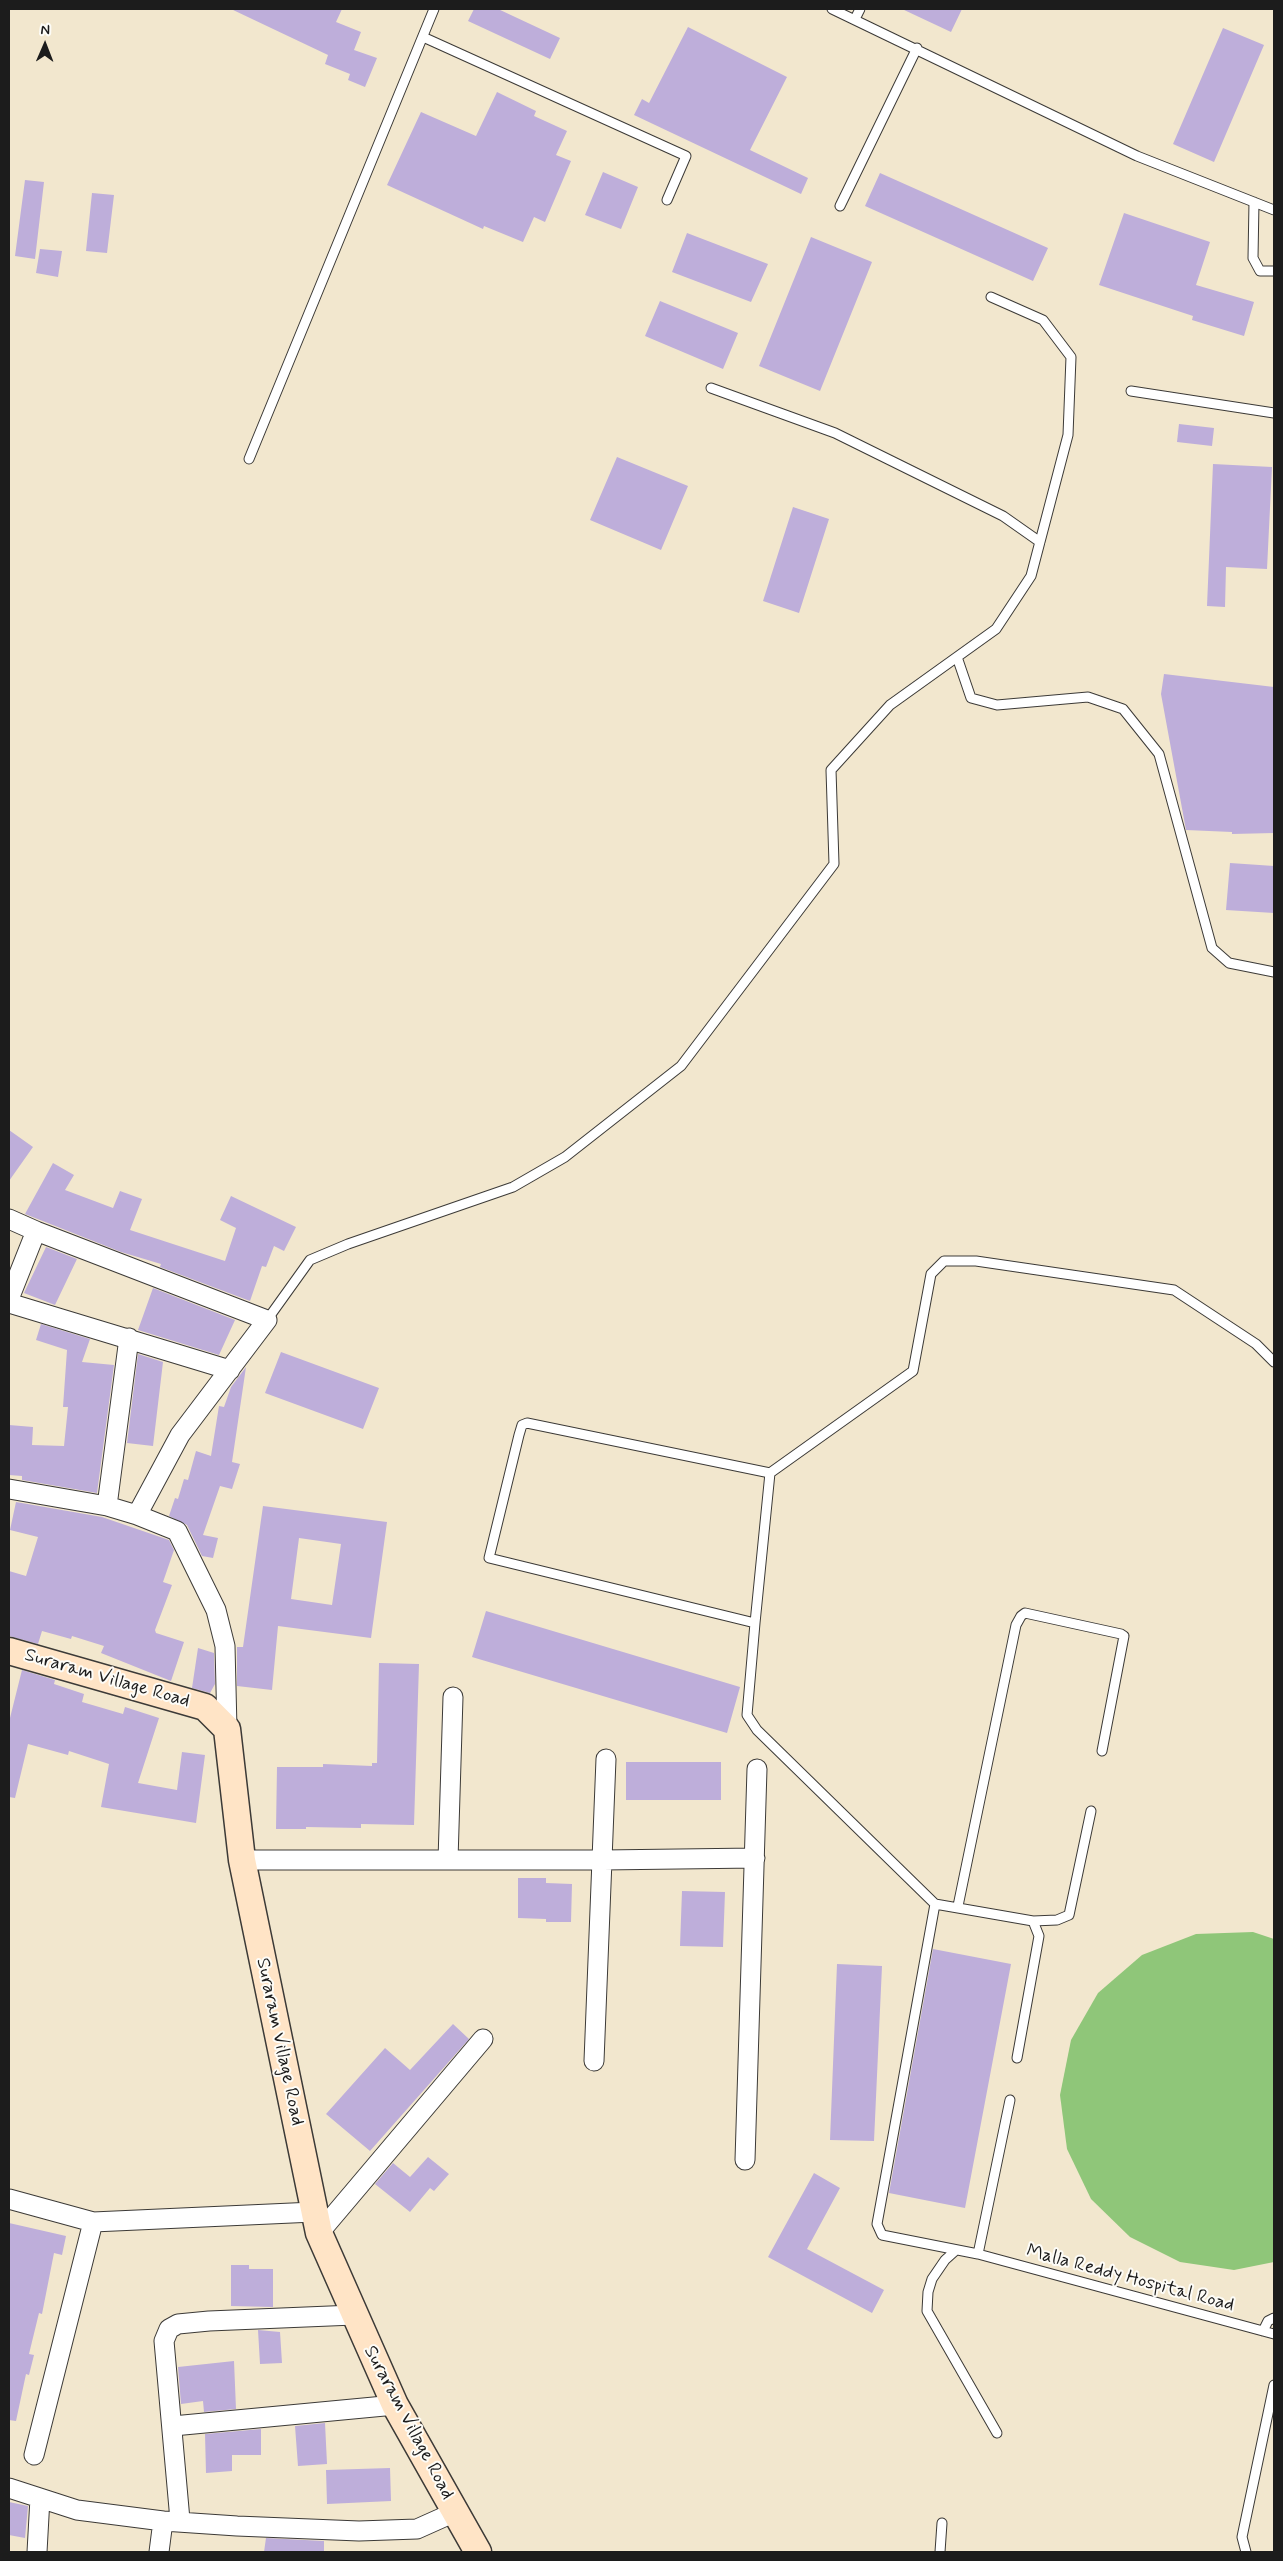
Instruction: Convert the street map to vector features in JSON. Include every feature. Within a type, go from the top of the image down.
[{"type":"main road","name":"Suraram Village Road","points":[[9,1651],[205,1707],[227,1730],[242,1860],[317,2223],[354,2315],[395,2405],[478,2552]]},
{"type":"street","points":[[9,1219],[267,1320],[180,1435],[137,1515]]},
{"type":"street","points":[[36,1231],[9,1301],[230,1370]]},
{"type":"street","points":[[107,1506],[129,1338]]},
{"type":"street","points":[[9,1489],[107,1506],[178,1531],[216,1610],[225,1646],[227,1730]]},
{"type":"street","points":[[448,1860],[453,1697]]},
{"type":"street","points":[[594,2061],[606,1759]]},
{"type":"street","points":[[745,2160],[757,1769]]},
{"type":"street","points":[[242,1860],[755,1858]]},
{"type":"street","points":[[9,2199],[93,2222],[317,2223],[483,2039]]},
{"type":"street","points":[[34,2456],[93,2222]]},
{"type":"street","points":[[159,2552],[172,2521],[173,2426],[164,2341],[169,2330],[178,2324],[210,2321],[354,2315]]},
{"type":"street","points":[[173,2426],[395,2405]]},
{"type":"street","points":[[9,2488],[77,2510],[237,2526],[359,2531],[417,2529],[455,2512]]},
{"type":"street","points":[[37,2552],[40,2498]]},
{"type":"lane","points":[[249,458],[434,9]]},
{"type":"lane","points":[[832,9],[1137,156],[1274,210]]},
{"type":"lane","points":[[855,19],[860,9]]},
{"type":"lane","points":[[423,37],[686,156],[667,200]]},
{"type":"lane","points":[[840,206],[916,48]]},
{"type":"lane","points":[[1254,202],[1253,258],[1260,271],[1274,271]]},
{"type":"lane","points":[[267,1320],[310,1260],[348,1244],[513,1186],[565,1156],[681,1066],[834,864],[830,770],[890,705],[996,629],[1031,576],[1068,435],[1071,357],[1043,320],[991,297]]},
{"type":"lane","points":[[711,388],[835,433],[1003,516],[1040,542]]},
{"type":"lane","points":[[1131,392],[1274,413]]},
{"type":"lane","points":[[957,658],[971,698],[997,705],[1088,697],[1123,709],[1159,754],[1212,948],[1229,963],[1274,972]]},
{"type":"lane","points":[[755,1623],[489,1558],[522,1425],[527,1423],[770,1473],[913,1371],[931,1274],[944,1261],[976,1261],[1174,1290],[1256,1344],[1274,1362]]},
{"type":"lane","points":[[770,1473],[747,1715],[757,1730],[935,1904],[958,1906],[1033,1921],[1057,1920],[1069,1915],[1091,1811]]},
{"type":"lane","points":[[958,1906],[1016,1625],[1025,1613],[1124,1636],[1102,1751]]},
{"type":"lane","name":"Malla Reddy Hospital Road","points":[[935,1904],[877,2224],[882,2234],[955,2251],[978,2254],[1274,2334]]},
{"type":"lane","points":[[1017,2058],[1039,1936],[1033,1921]]},
{"type":"lane","points":[[978,2254],[1010,2100]]},
{"type":"lane","points":[[955,2251],[945,2260],[932,2279],[928,2292],[927,2312],[997,2433]]},
{"type":"lane","points":[[1263,2331],[1268,2321],[1274,2318]]},
{"type":"lane","points":[[1246,2552],[1242,2537],[1274,2385]]},
{"type":"lane","points":[[940,2552],[942,2523]]},
{"type":"green space","points":[[1253,1932],[1274,1939],[1274,2262],[1234,2270],[1180,2262],[1130,2237],[1091,2199],[1067,2149],[1060,2095],[1071,2040],[1098,1993],[1142,1955],[1196,1934]]},
{"type":"building","points":[[231,9],[342,9],[336,22],[361,32],[354,50],[377,58],[365,87],[348,80],[350,74],[325,64],[328,55]]},
{"type":"building","points":[[474,9],[498,9],[560,38],[550,59],[468,21]]},
{"type":"building","points":[[902,9],[962,9],[951,32]]},
{"type":"building","points":[[688,27],[787,77],[750,150],[808,178],[801,194],[634,115],[642,99],[649,103]]},
{"type":"building","points":[[1223,28],[1264,45],[1214,162],[1173,144]]},
{"type":"building","points":[[497,92],[536,111],[534,116],[567,131],[556,155],[571,161],[545,222],[534,217],[523,242],[484,226],[483,229],[387,185],[421,112],[476,136]]},
{"type":"building","points":[[603,172],[638,187],[621,229],[585,215]]},
{"type":"building","points":[[880,173],[1048,248],[1033,281],[865,206]]},
{"type":"building","points":[[25,180],[44,182],[35,259],[15,256]]},
{"type":"building","points":[[92,193],[114,195],[107,253],[86,251]]},
{"type":"building","points":[[1124,213],[1210,242],[1196,285],[1254,302],[1244,336],[1192,320],[1193,316],[1099,285]]},
{"type":"building","points":[[687,233],[768,264],[751,302],[672,272]]},
{"type":"building","points":[[811,237],[872,262],[820,391],[759,366]]},
{"type":"building","points":[[40,249],[62,251],[58,277],[36,273]]},
{"type":"building","points":[[660,301],[738,333],[723,369],[645,336]]},
{"type":"building","points":[[1179,424],[1214,428],[1212,446],[1177,442]]},
{"type":"building","points":[[617,457],[688,486],[661,550],[590,520]]},
{"type":"building","points":[[1213,464],[1272,467],[1267,569],[1226,567],[1225,607],[1207,606]]},
{"type":"building","points":[[793,507],[829,519],[799,613],[763,601]]},
{"type":"building","points":[[1164,674],[1274,687],[1274,833],[1232,834],[1232,832],[1186,830],[1161,694]]},
{"type":"building","points":[[1230,863],[1274,866],[1274,913],[1226,910]]},
{"type":"building","points":[[9,1130],[33,1147],[9,1181]]},
{"type":"building","points":[[53,1163],[74,1175],[65,1190],[113,1208],[120,1191],[142,1199],[130,1230],[225,1261],[236,1228],[220,1220],[231,1196],[296,1227],[284,1251],[274,1246],[266,1267],[262,1266],[250,1301],[160,1267],[161,1264],[121,1252],[25,1214]]},
{"type":"building","points":[[46,1247],[77,1259],[55,1305],[24,1293]]},
{"type":"building","points":[[153,1288],[235,1320],[219,1355],[138,1330]]},
{"type":"building","points":[[41,1324],[90,1339],[82,1362],[114,1365],[97,1493],[22,1480],[22,1476],[9,1475],[9,1425],[33,1427],[32,1445],[64,1446],[68,1407],[63,1407],[67,1350],[36,1340]]},
{"type":"building","points":[[281,1352],[379,1388],[363,1429],[265,1393]]},
{"type":"building","points":[[138,1354],[163,1362],[153,1446],[127,1443]]},
{"type":"building","points":[[246,1367],[232,1462],[240,1464],[232,1489],[220,1486],[203,1535],[218,1538],[213,1558],[202,1556],[187,1525],[169,1516],[175,1498],[178,1499],[184,1479],[188,1480],[196,1451],[211,1456],[219,1406],[224,1407],[231,1387]]},
{"type":"building","points":[[16,1502],[102,1517],[169,1540],[174,1550],[163,1582],[172,1585],[155,1630],[156,1633],[184,1642],[171,1681],[101,1653],[104,1646],[72,1636],[71,1639],[42,1631],[38,1644],[9,1636],[9,1571],[26,1576],[38,1537],[10,1530]]},
{"type":"building","points":[[263,1506],[387,1522],[371,1638],[278,1626],[272,1690],[237,1686],[237,1647],[243,1647]],"holes":[[[299,1538],[341,1544],[332,1605],[291,1599]]]},
{"type":"building","points":[[486,1611],[740,1687],[727,1733],[472,1657]]},
{"type":"building","points":[[198,1648],[214,1653],[215,1684],[210,1693],[192,1688]]},
{"type":"building","points":[[379,1663],[419,1664],[414,1825],[361,1824],[361,1828],[306,1827],[306,1829],[276,1829],[277,1767],[323,1767],[323,1764],[372,1766],[372,1763],[377,1763]]},
{"type":"building","points":[[22,1670],[55,1680],[54,1684],[84,1694],[82,1702],[123,1714],[125,1707],[159,1718],[138,1783],[177,1790],[182,1752],[205,1755],[196,1823],[101,1807],[109,1764],[69,1751],[68,1755],[28,1744],[15,1798],[9,1797],[9,1722]]},
{"type":"building","points":[[626,1762],[721,1762],[721,1800],[626,1800]]},
{"type":"building","points":[[518,1878],[546,1878],[546,1883],[572,1884],[571,1922],[546,1922],[546,1919],[518,1918]]},
{"type":"building","points":[[682,1891],[725,1892],[723,1947],[680,1946]]},
{"type":"building","points":[[933,1949],[1011,1964],[965,2208],[889,2193]]},
{"type":"building","points":[[837,1964],[882,1966],[874,2141],[830,2140]]},
{"type":"building","points":[[453,2024],[469,2039],[370,2151],[326,2114],[385,2048],[410,2070]]},
{"type":"building","points":[[428,2157],[449,2174],[434,2191],[430,2188],[410,2212],[375,2184],[393,2163],[410,2177]]},
{"type":"building","points":[[814,2173],[840,2188],[807,2249],[884,2290],[872,2313],[768,2257]]},
{"type":"building","points":[[9,2223],[66,2236],[62,2255],[54,2253],[42,2314],[39,2313],[29,2354],[34,2355],[29,2375],[26,2374],[16,2421],[9,2420]]},
{"type":"building","points":[[231,2265],[249,2265],[249,2269],[273,2269],[273,2307],[231,2306]]},
{"type":"building","points":[[258,2330],[280,2332],[282,2363],[260,2364]]},
{"type":"building","points":[[234,2361],[236,2409],[204,2412],[203,2401],[181,2404],[178,2367]]},
{"type":"building","points":[[325,2423],[327,2464],[298,2466],[295,2426]]},
{"type":"building","points":[[261,2429],[261,2455],[232,2455],[232,2471],[206,2473],[205,2434]]},
{"type":"building","points":[[390,2468],[391,2501],[327,2504],[326,2470]]},
{"type":"building","points":[[9,2502],[28,2506],[25,2538],[9,2535]]},
{"type":"building","points":[[266,2538],[324,2541],[324,2552],[264,2552]]}]
